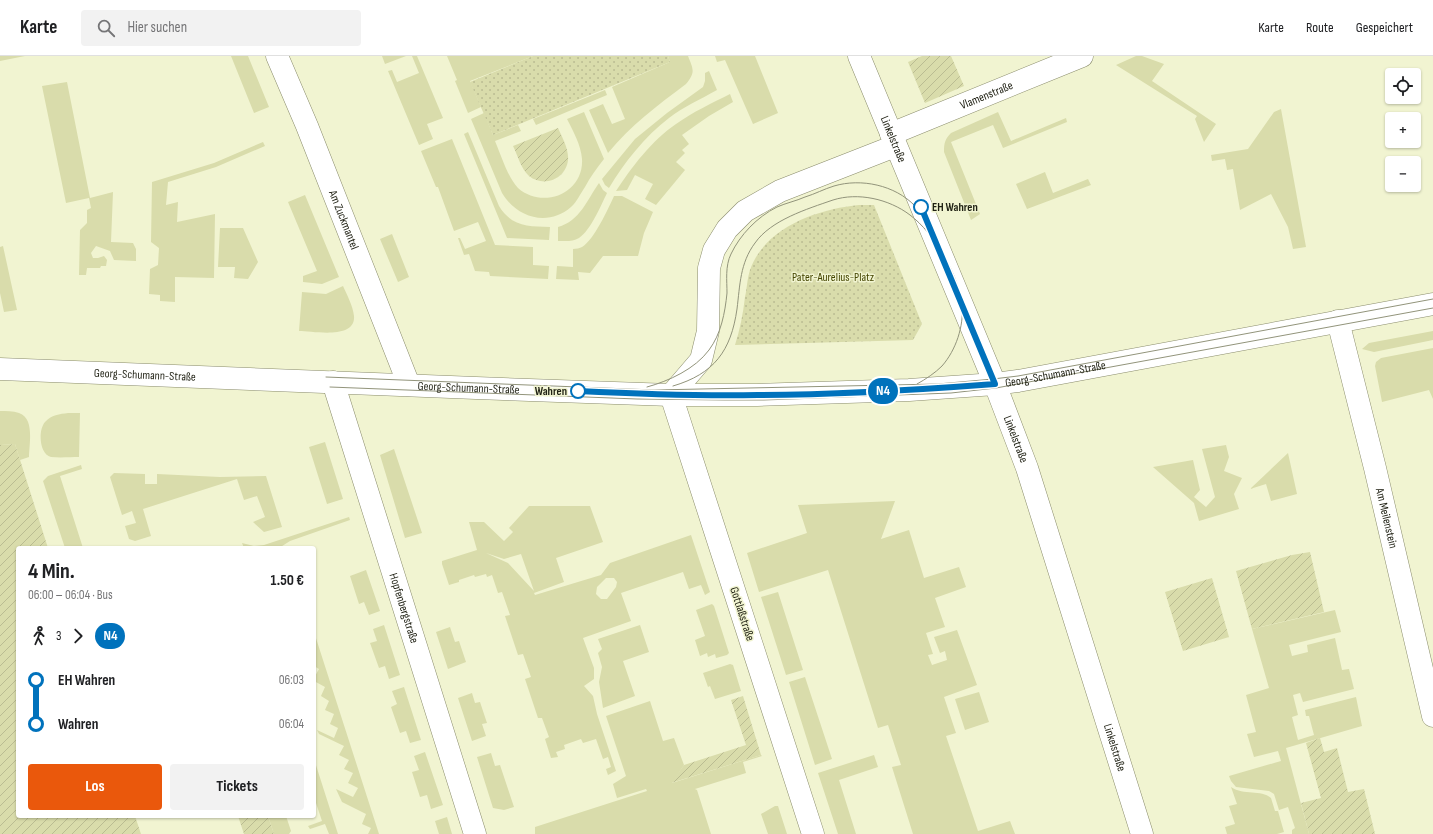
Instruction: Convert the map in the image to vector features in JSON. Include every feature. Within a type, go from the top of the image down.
[{"type":"street","name":"Am Zuckmantel","points":[[277,56],[307,126],[409,385]]},
{"type":"street","name":"Linkelstraße","points":[[859,56],[995,384],[1027,468],[1142,834]]},
{"type":"street","name":"Vlamenstraße","points":[[893,140],[1082,56]]},
{"type":"street","points":[[671,395],[701,360],[708,331],[709,268],[714,250],[726,229],[745,211],[780,191],[893,140]]},
{"type":"street","name":"Georg-Schumann-Straße","points":[[0,369],[671,395],[776,395],[944,388],[995,384],[1069,372],[1433,304]]},
{"type":"street","name":"Am Meilenstein","points":[[1338,321],[1375,468],[1433,716]]},
{"type":"street","name":"Hopfenbergstraße","points":[[333,382],[475,834]]},
{"type":"street","name":"Gottlaßstraße","points":[[671,395],[813,834]]},
{"type":"green space","points":[[0,56],[25,56],[0,61]]},
{"type":"green space","points":[[231,56],[248,56],[269,107],[254,113]]},
{"type":"green space","points":[[382,56],[406,56],[385,64]]},
{"type":"green space","points":[[412,56],[417,56],[443,118],[427,124],[433,139],[419,145],[388,71],[392,70],[397,82],[419,73]]},
{"type":"green space","points":[[447,56],[533,56],[470,81],[481,107],[468,113]]},
{"type":"green space","points":[[533,56],[668,56],[670,62],[493,135],[470,82]]},
{"type":"green space","points":[[668,56],[688,56],[693,70],[689,80],[635,125],[608,153],[589,110],[603,104],[612,124],[625,119],[612,87],[670,62]]},
{"type":"green space","points":[[715,56],[755,56],[778,113],[753,124],[725,60],[717,62]]},
{"type":"green space","points":[[922,56],[951,56],[964,86],[925,103],[908,62]]},
{"type":"green space","points":[[1136,56],[1142,56],[1164,64],[1152,81],[1216,124],[1204,142],[1195,119],[1197,116],[1116,65]]},
{"type":"green space","points":[[709,71],[717,90],[680,110],[660,125],[636,150],[621,169],[609,188],[605,185],[602,179],[635,139],[667,113],[703,87],[705,73]]},
{"type":"green space","points":[[67,82],[90,198],[113,192],[111,242],[133,243],[136,249],[136,261],[114,260],[110,251],[96,246],[91,253],[93,258],[104,256],[107,260],[106,266],[101,266],[100,268],[87,268],[86,275],[79,275],[80,230],[87,223],[87,210],[91,208],[89,198],[66,203],[42,86]]},
{"type":"green space","points":[[605,90],[607,95],[536,125],[533,119]]},
{"type":"green space","points":[[730,94],[733,102],[709,116],[682,135],[689,144],[682,150],[685,153],[676,162],[685,170],[656,205],[645,199],[653,184],[635,175],[627,190],[616,191],[628,173],[650,146],[667,131],[689,116]]},
{"type":"green space","points":[[1281,109],[1306,247],[1293,249],[1288,227],[1271,194],[1240,210],[1233,169],[1227,170],[1225,159],[1212,161],[1211,155],[1248,149],[1274,112]]},
{"type":"green space","points":[[584,112],[604,159],[591,176],[577,200],[571,207],[553,217],[534,217],[524,214],[516,209],[508,202],[502,193],[471,119],[484,113],[493,135],[518,125],[521,131],[495,141],[514,184],[528,194],[539,198],[560,194],[569,189],[576,181],[581,171],[582,159],[576,138],[567,119]]},
{"type":"green space","points":[[998,112],[1011,141],[1066,118],[1067,122],[1003,148],[993,125],[951,142],[980,214],[971,220],[944,152],[946,139],[951,133]]},
{"type":"green space","points":[[558,128],[565,143],[568,156],[566,167],[559,177],[553,180],[535,180],[524,170],[513,146]]},
{"type":"green space","points":[[468,132],[499,206],[504,213],[515,222],[521,224],[550,227],[549,240],[507,238],[464,134]]},
{"type":"green space","points":[[452,139],[495,245],[533,247],[533,265],[549,266],[548,279],[490,276],[489,272],[475,271],[469,254],[464,255],[458,238],[460,238],[465,249],[486,241],[478,222],[454,231],[438,187],[436,187],[421,151]]},
{"type":"green space","points":[[263,142],[265,146],[216,167],[168,182],[166,205],[178,202],[177,222],[215,214],[214,278],[175,277],[175,302],[160,301],[160,295],[149,294],[150,269],[158,265],[159,248],[151,242],[152,182],[214,163]]},
{"type":"green space","points":[[1045,172],[1053,193],[1088,179],[1091,185],[1027,209],[1016,184]]},
{"type":"green space","points":[[599,183],[603,190],[607,193],[588,229],[577,239],[558,241],[558,227],[566,224],[577,215],[587,203]]},
{"type":"green space","points":[[305,195],[339,277],[322,284],[303,282],[303,276],[317,271],[288,202]]},
{"type":"green space","points":[[614,196],[622,196],[653,212],[644,233],[638,256],[603,256],[590,273],[578,272],[579,280],[556,279],[557,266],[573,267],[573,249],[582,247],[591,238]]},
{"type":"green space","name":"Pater-Aurelius-Platz","points":[[874,205],[922,324],[913,340],[735,345],[750,270],[757,255],[768,242],[780,232],[810,216],[843,207]]},
{"type":"green space","points":[[220,228],[243,228],[258,262],[248,279],[234,278],[235,267],[218,267]]},
{"type":"green space","points":[[392,234],[409,277],[398,282],[380,239]]},
{"type":"green space","points":[[3,246],[17,310],[4,312],[0,293],[0,247]]},
{"type":"green space","points":[[343,286],[351,304],[354,316],[353,324],[341,331],[323,333],[299,331],[302,292],[326,294]]},
{"type":"green space","points":[[1433,331],[1433,340],[1374,352],[1362,349],[1369,343]]},
{"type":"green space","points":[[1433,348],[1433,399],[1429,390],[1382,402],[1375,366],[1376,362],[1381,358]]},
{"type":"green space","points":[[0,411],[12,411],[19,413],[27,420],[30,432],[29,457],[20,460],[15,444],[0,445]]},
{"type":"green space","points":[[68,413],[80,413],[79,457],[51,457],[47,455],[42,447],[41,430],[45,422],[53,416]]},
{"type":"green space","points":[[325,442],[343,499],[327,504],[309,447]]},
{"type":"green space","points":[[15,444],[47,546],[16,546],[16,818],[136,818],[141,834],[0,834],[0,445]]},
{"type":"green space","points":[[1226,445],[1229,457],[1224,471],[1242,478],[1234,494],[1239,509],[1199,521],[1194,503],[1153,467],[1193,460],[1200,490],[1194,497],[1206,507],[1215,497],[1202,449]]},
{"type":"green space","points":[[394,449],[422,533],[405,538],[380,455]]},
{"type":"green space","points":[[1288,453],[1297,494],[1271,501],[1266,484],[1250,489]]},
{"type":"green space","points":[[81,465],[82,469],[60,476],[82,546],[64,546],[43,481],[48,476]]},
{"type":"green space","points":[[114,473],[145,474],[145,484],[157,484],[157,474],[220,477],[266,476],[282,527],[264,532],[253,522],[265,517],[257,496],[244,500],[237,479],[143,509],[151,536],[135,541],[129,539],[125,526],[136,523],[132,511],[122,515],[110,477]]},
{"type":"green space","points":[[895,501],[881,539],[909,530],[924,578],[959,567],[966,587],[935,598],[945,627],[926,633],[933,654],[928,655],[932,665],[947,660],[945,651],[940,653],[934,637],[957,630],[977,685],[944,697],[956,733],[946,736],[978,831],[1010,821],[1015,834],[913,834],[892,767],[901,765],[888,725],[878,728],[828,570],[759,592],[747,553],[807,533],[798,505]]},
{"type":"green space","points":[[529,506],[590,506],[603,542],[556,558],[564,582],[534,593],[535,595],[601,575],[610,563],[691,535],[710,592],[705,595],[701,585],[689,589],[683,572],[621,593],[631,621],[583,638],[594,668],[594,679],[584,686],[593,696],[597,714],[616,771],[608,775],[606,769],[611,767],[608,757],[603,759],[596,739],[583,743],[581,739],[564,745],[565,749],[556,752],[558,757],[551,758],[545,739],[549,737],[542,718],[538,718],[525,679],[531,677],[523,654],[518,655],[505,616],[510,615],[502,592],[498,593],[492,575],[487,577],[486,574],[475,577],[474,575],[449,585],[442,561],[477,550],[469,522],[484,522],[504,541],[513,532],[509,528]],"holes":[[[486,553],[504,559],[521,554],[534,591],[508,563]],[[606,578],[614,578],[617,582],[616,587],[607,599],[601,599],[596,594],[597,587]]]},
{"type":"green space","points":[[349,517],[350,520],[290,541],[282,546],[254,546],[264,545]]},
{"type":"green space","points":[[242,543],[254,546],[243,546]]},
{"type":"green space","points":[[1310,552],[1324,612],[1252,629],[1236,571],[1292,555]]},
{"type":"green space","points":[[366,570],[380,611],[369,615],[364,602],[359,604],[350,576]]},
{"type":"green space","points":[[1212,578],[1229,637],[1183,651],[1165,592]]},
{"type":"green space","points":[[778,592],[803,670],[786,675],[761,597]]},
{"type":"green space","points":[[712,604],[714,606],[729,653],[716,658],[715,654],[708,657],[707,653],[700,656],[695,640],[705,636],[696,610]]},
{"type":"green space","points":[[1335,610],[1341,632],[1289,645],[1292,656],[1308,652],[1307,645],[1335,638],[1342,670],[1349,669],[1354,689],[1303,702],[1300,693],[1293,695],[1298,715],[1292,717],[1298,740],[1314,735],[1309,716],[1306,716],[1305,710],[1356,697],[1362,726],[1286,748],[1309,834],[1292,834],[1292,830],[1295,828],[1288,807],[1279,810],[1274,794],[1269,791],[1236,787],[1229,776],[1281,761],[1278,751],[1254,757],[1247,734],[1256,732],[1246,695],[1269,688],[1252,629]]},
{"type":"green space","points":[[384,625],[400,675],[389,679],[385,666],[379,668],[370,643],[377,641],[373,629]]},
{"type":"green space","points":[[640,625],[649,652],[623,661],[635,696],[603,708],[599,682],[602,667],[598,653],[602,649],[598,639]]},
{"type":"green space","points":[[450,627],[455,642],[459,641],[466,662],[448,669],[436,632]]},
{"type":"green space","points":[[316,638],[379,834],[368,834],[371,828],[362,824],[366,814],[342,802],[336,789],[353,797],[358,788],[348,783],[353,773],[344,769],[349,760],[339,755],[344,746],[319,734],[317,730],[334,738],[338,728],[330,724],[334,714],[325,710],[329,701],[321,696],[325,687],[316,682],[316,674],[319,669],[316,667]]},
{"type":"green space","points":[[730,664],[733,665],[741,691],[715,699],[710,686],[708,687],[703,673]]},
{"type":"green space","points":[[805,677],[832,759],[815,765],[789,682]]},
{"type":"green space","points":[[404,687],[421,740],[410,743],[406,731],[400,733],[391,707],[397,704],[392,691]]},
{"type":"green space","points":[[979,692],[989,722],[965,730],[955,699]]},
{"type":"green space","points":[[472,693],[475,703],[480,702],[487,723],[482,724],[486,736],[472,741],[458,698]]},
{"type":"green space","points":[[743,696],[761,755],[671,783],[684,765],[746,745],[731,700]]},
{"type":"green space","points":[[650,701],[663,741],[674,738],[684,765],[672,783],[761,755],[762,756],[743,762],[746,773],[695,789],[697,790],[711,834],[535,834],[535,827],[647,791],[646,789],[617,798],[613,784],[626,776],[606,716]]},
{"type":"green space","points":[[1320,738],[1324,752],[1337,748],[1348,792],[1364,789],[1375,834],[1309,834],[1301,803],[1321,798],[1306,743]]},
{"type":"green space","points":[[425,752],[443,805],[431,809],[427,795],[420,797],[412,772],[419,770],[414,756]]},
{"type":"green space","points":[[491,753],[495,766],[500,765],[514,807],[504,810],[493,808],[477,757]]},
{"type":"green space","points":[[874,755],[878,767],[839,780],[856,834],[838,834],[818,773]]},
{"type":"green space","points":[[316,765],[338,834],[329,834],[325,824],[310,829],[308,826],[322,821],[316,803]]},
{"type":"green space","points":[[1231,787],[1236,790],[1267,795],[1271,798],[1275,811],[1278,811],[1284,832],[1277,834],[1227,834],[1225,827],[1235,824],[1229,806],[1237,804]]},
{"type":"green space","points":[[775,806],[778,806],[787,834],[768,834],[761,814]]},
{"type":"green space","points":[[447,817],[452,834],[439,834],[435,821]]},
{"type":"green space","points":[[239,818],[269,818],[274,834],[244,834]]},
{"type":"green space","points":[[269,818],[287,818],[291,831],[289,834],[274,834]]},
{"type":"tram line","points":[[647,387],[673,378],[696,363],[709,350],[717,337],[724,316],[727,293],[727,268],[731,254],[744,233],[756,221],[777,207],[830,187],[844,184],[866,183],[888,188],[907,199],[918,209],[933,234]]},
{"type":"tram line","points":[[673,386],[699,375],[710,367],[725,349],[734,324],[740,283],[746,258],[762,235],[770,228],[801,211],[833,200],[853,197],[873,198],[883,201],[902,209],[910,215],[928,232],[936,243],[951,268],[956,281],[962,305],[962,321],[955,345],[942,366],[917,384]]},
{"type":"tram line","points":[[326,377],[654,390],[938,384],[1018,376],[1433,299]]},
{"type":"tram line","points":[[330,387],[637,399],[724,400],[764,400],[951,393],[996,388],[1433,308]]},
{"type":"bus line","name":"N4","points":[[578,391],[671,395],[757,395],[944,388],[995,384],[921,207]]},
{"type":"place","name":"EH Wahren","points":[[921,207]]},
{"type":"place","name":"Wahren","points":[[578,391]]}]
